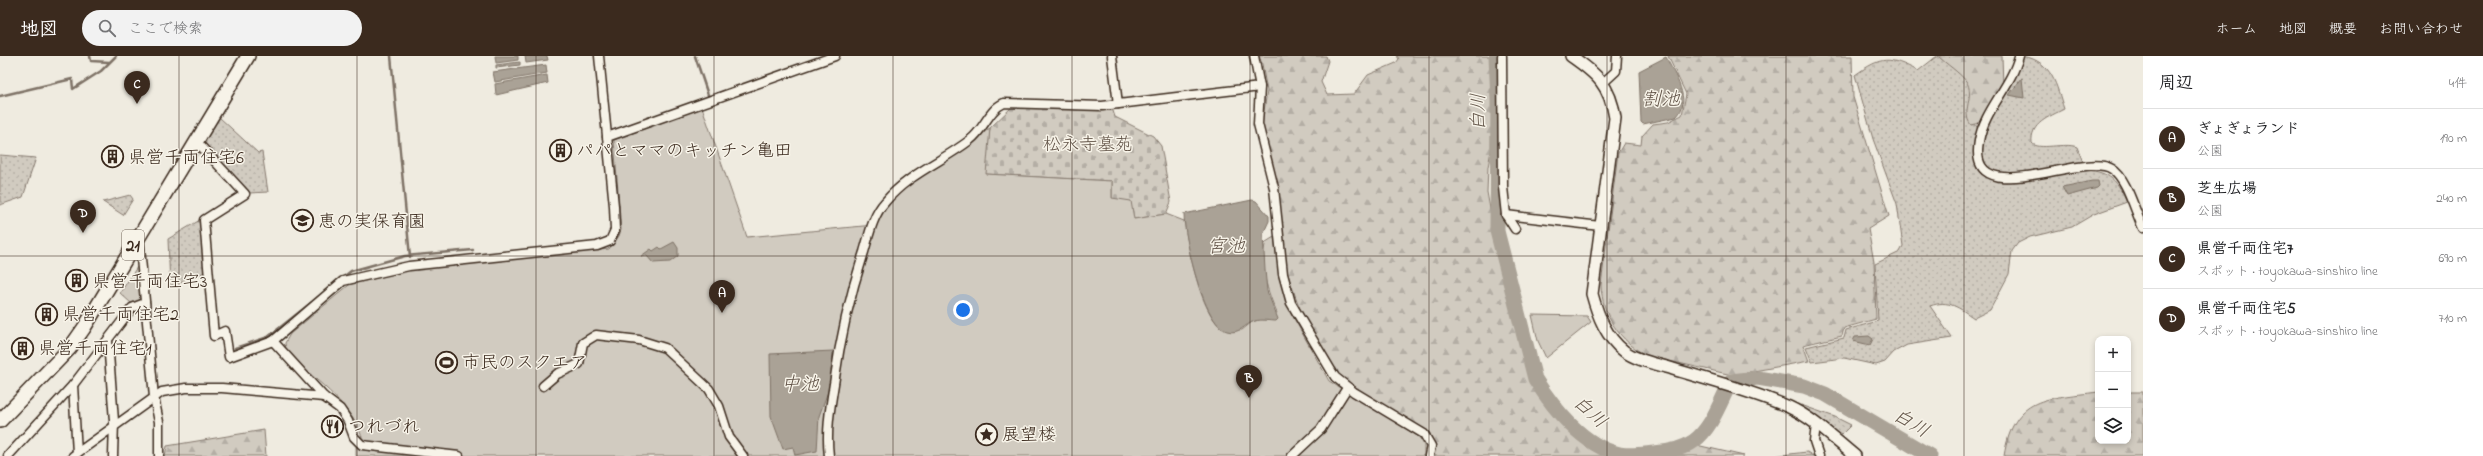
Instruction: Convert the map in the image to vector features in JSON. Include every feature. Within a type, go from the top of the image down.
[{"type":"main road","name":"21","points":[[0,421],[70,348],[84,328],[139,234],[198,143],[248,56]]},
{"type":"street","points":[[198,143],[245,194],[204,220],[214,336],[225,331],[229,356],[273,341],[344,281],[409,266],[605,245],[610,241],[615,230],[599,56]]},
{"type":"street","points":[[607,138],[835,56]]},
{"type":"street","points":[[1112,56],[1118,104]]},
{"type":"street","points":[[1254,56],[1260,87],[1258,124],[1274,188],[1286,286],[1303,326],[1335,377],[1347,388],[1424,434],[1431,446],[1430,456]]},
{"type":"street","points":[[1502,56],[1502,186],[1506,215],[1515,229]]},
{"type":"street","points":[[1571,56],[1592,70],[1603,83],[1611,98],[1614,118],[1592,294],[1598,317],[1611,338],[1625,352],[1739,389],[1790,408],[1816,425],[1855,456]]},
{"type":"street","points":[[1603,83],[1616,71],[1617,56]]},
{"type":"street","points":[[2019,56],[2011,78],[1982,130],[1978,150],[1983,167],[1990,174],[2000,177],[2020,178],[2082,165],[2108,167],[2116,173],[2122,181],[2143,228]]},
{"type":"street","points":[[829,456],[828,422],[840,342],[852,289],[871,231],[879,210],[884,202],[930,165],[974,137],[983,128],[993,109],[1004,103],[1102,106],[1260,87]]},
{"type":"street","points":[[1506,215],[1600,226]]},
{"type":"street","points":[[139,234],[154,397],[159,422],[159,456]]},
{"type":"street","points":[[8,456],[73,385],[132,308],[145,304]]},
{"type":"street","points":[[543,386],[557,374],[579,364],[583,343],[596,335],[639,340],[664,348],[708,389],[719,406],[729,437],[743,456]]},
{"type":"street","points":[[108,341],[113,428],[113,456]]},
{"type":"street","points":[[273,341],[324,397],[340,409],[348,421],[354,437],[362,445],[459,456]]},
{"type":"street","points":[[73,385],[75,454]]},
{"type":"street","points":[[75,454],[162,392],[186,388],[222,388],[324,397]]},
{"type":"street","points":[[1292,456],[1321,429],[1347,388]]},
{"type":"street","points":[[1816,425],[1814,441],[1819,456]]},
{"type":"green space","points":[[1259,56],[1326,56],[1328,61],[1321,82],[1327,95],[1354,94],[1368,75],[1396,63],[1399,59],[1397,56],[1493,56],[1496,123],[1488,167],[1487,192],[1495,237],[1509,287],[1530,382],[1553,411],[1592,444],[1620,456],[1432,456],[1434,448],[1430,433],[1358,391],[1333,370],[1305,323],[1286,270],[1262,125],[1267,91]]},
{"type":"green space","points":[[1668,56],[1852,56],[1853,97],[1889,216],[1868,229],[1874,262],[1876,319],[1844,328],[1842,336],[1803,345],[1809,361],[1732,375],[1647,356],[1637,350],[1621,335],[1609,317],[1602,296],[1601,285],[1618,153],[1624,143],[1641,145],[1642,136],[1653,124],[1668,122],[1682,115],[1686,94]]},
{"type":"green space","points":[[1937,56],[1942,56],[1968,81],[1972,92],[1968,113],[1982,135],[2014,78],[2023,56],[2041,63],[2052,76],[2064,109],[2047,118],[2037,126],[2032,136],[2032,143],[2040,146],[2066,145],[2077,147],[2086,170],[2107,175],[2120,188],[2127,202],[2094,214],[2072,227],[2030,237],[2018,243],[2012,251],[2009,274],[1990,310],[1974,318],[1958,308],[1948,304],[1937,304],[1930,306],[1952,338],[1907,345],[1894,352],[1885,362],[1876,365],[1844,358],[1812,362],[1806,347],[1844,338],[1846,330],[1878,321],[1875,264],[1900,252],[1903,246],[1897,204],[1873,139],[1855,75],[1872,64],[1886,60],[1900,63],[1918,71]]},
{"type":"green space","points":[[1938,56],[2002,56],[2003,86],[1981,123],[1971,125],[1968,120],[1967,109],[1969,87],[1966,81],[1960,74]]},
{"type":"green space","name":"松永寺墓苑","points":[[1013,106],[1112,108],[1115,117],[1153,136],[1161,146],[1171,202],[1166,214],[1134,219],[1112,198],[1112,181],[985,174],[990,128]]},
{"type":"green space","points":[[702,107],[747,237],[874,225],[894,195],[933,165],[990,128],[986,174],[1112,181],[1112,198],[1131,201],[1134,219],[1166,214],[1184,221],[1192,262],[1201,293],[1213,319],[1221,328],[1242,330],[1252,322],[1277,313],[1267,288],[1263,260],[1266,242],[1274,237],[1280,278],[1291,313],[1329,381],[1419,437],[1424,445],[1424,456],[356,456],[356,447],[362,437],[356,424],[340,401],[286,351],[285,343],[290,334],[349,285],[409,270],[609,249],[619,236],[621,230],[614,140]]},
{"type":"green space","points":[[219,117],[258,153],[262,152],[268,192],[249,193],[203,143]]},
{"type":"green space","points":[[0,155],[36,158],[23,197],[0,205]]},
{"type":"green space","points":[[130,195],[133,199],[123,215],[103,202]]},
{"type":"green space","points":[[200,220],[205,272],[170,286],[168,239]]},
{"type":"green space","points":[[139,264],[142,297],[139,301],[132,304],[120,293]]},
{"type":"green space","points":[[1532,315],[1587,316],[1591,322],[1546,358],[1538,341]]},
{"type":"green space","points":[[2095,392],[2095,444],[2131,444],[2131,392],[2143,392],[2143,456],[2004,456],[2009,436],[2016,421],[2024,411],[2035,404],[2048,399]]},
{"type":"green space","points":[[1801,405],[1835,417],[1851,425],[1840,436],[1820,419],[1799,406]]},
{"type":"green space","points":[[264,430],[266,456],[165,456],[167,446]]},
{"type":"green space","points":[[1692,444],[1744,456],[1639,456],[1677,450]]},
{"type":"green space","points":[[1807,452],[1813,456],[1773,456]]},
{"type":"water","points":[[495,56],[518,56],[518,60],[496,63]]},
{"type":"water","points":[[525,56],[547,56],[548,60],[526,63]]},
{"type":"water","name":"割池","points":[[1666,57],[1680,87],[1683,103],[1681,111],[1676,117],[1643,124],[1641,122],[1639,71]]},
{"type":"water","points":[[520,62],[520,65],[496,68],[496,65]]},
{"type":"water","points":[[546,65],[547,73],[495,82],[493,72]]},
{"type":"water","points":[[547,75],[548,83],[496,95],[495,84]]},
{"type":"water","points":[[2022,78],[2024,98],[2009,95]]},
{"type":"water","points":[[2098,181],[2099,186],[2097,188],[2067,196],[2062,187]]},
{"type":"water","name":"宮池","points":[[1252,200],[1256,201],[1269,216],[1269,221],[1263,234],[1265,270],[1267,291],[1278,319],[1276,321],[1263,320],[1251,322],[1235,332],[1231,332],[1218,325],[1210,313],[1203,297],[1191,259],[1184,214]]},
{"type":"water","points":[[674,242],[678,248],[678,256],[670,262],[653,263],[647,256],[641,256],[651,249],[653,251],[659,247],[661,249]]},
{"type":"water","points":[[1869,336],[1873,339],[1870,345],[1853,341],[1855,337]]},
{"type":"water","name":"中池","points":[[833,351],[830,386],[819,416],[817,451],[795,455],[793,447],[783,449],[771,416],[770,354]]},
{"type":"waterway","points":[[90,56],[91,61],[109,62]]},
{"type":"waterway","points":[[0,96],[72,79],[73,89],[101,71],[116,56]]},
{"type":"waterway","points":[[391,56],[410,257]]},
{"type":"waterway","points":[[695,56],[708,95]]},
{"type":"waterway","name":"白川","points":[[1496,56],[1498,101],[1497,231],[1535,379],[1560,414],[1571,425],[1594,443],[1607,450],[1620,454],[1628,455],[1675,450],[1694,441],[1706,429],[1716,413],[1731,381],[1758,378],[1804,386],[1825,394],[1930,456]]},
{"type":"waterway","points":[[235,348],[268,337],[351,271],[405,256],[473,250]]},
{"type":"place","name":"県営千両住宅7","points":[[137,104]]},
{"type":"place","name":"パパとママのキッチン亀田","points":[[560,150]]},
{"type":"place","name":"県営千両住宅6","points":[[112,157]]},
{"type":"place","name":"恵の実保育園","points":[[303,221]]},
{"type":"place","name":"県営千両住宅5","points":[[83,233]]},
{"type":"place","name":"県営千両住宅3","points":[[76,281]]},
{"type":"place","name":"ぎょぎょランド","points":[[722,313]]},
{"type":"place","name":"県営千両住宅2","points":[[47,314]]},
{"type":"place","name":"県営千両住宅1","points":[[22,348]]},
{"type":"place","name":"市民のスクエア","points":[[447,362]]},
{"type":"place","name":"芝生広場","points":[[1249,398]]},
{"type":"place","name":"つれづれ","points":[[333,426]]},
{"type":"place","name":"展望楼","points":[[986,434]]}]
